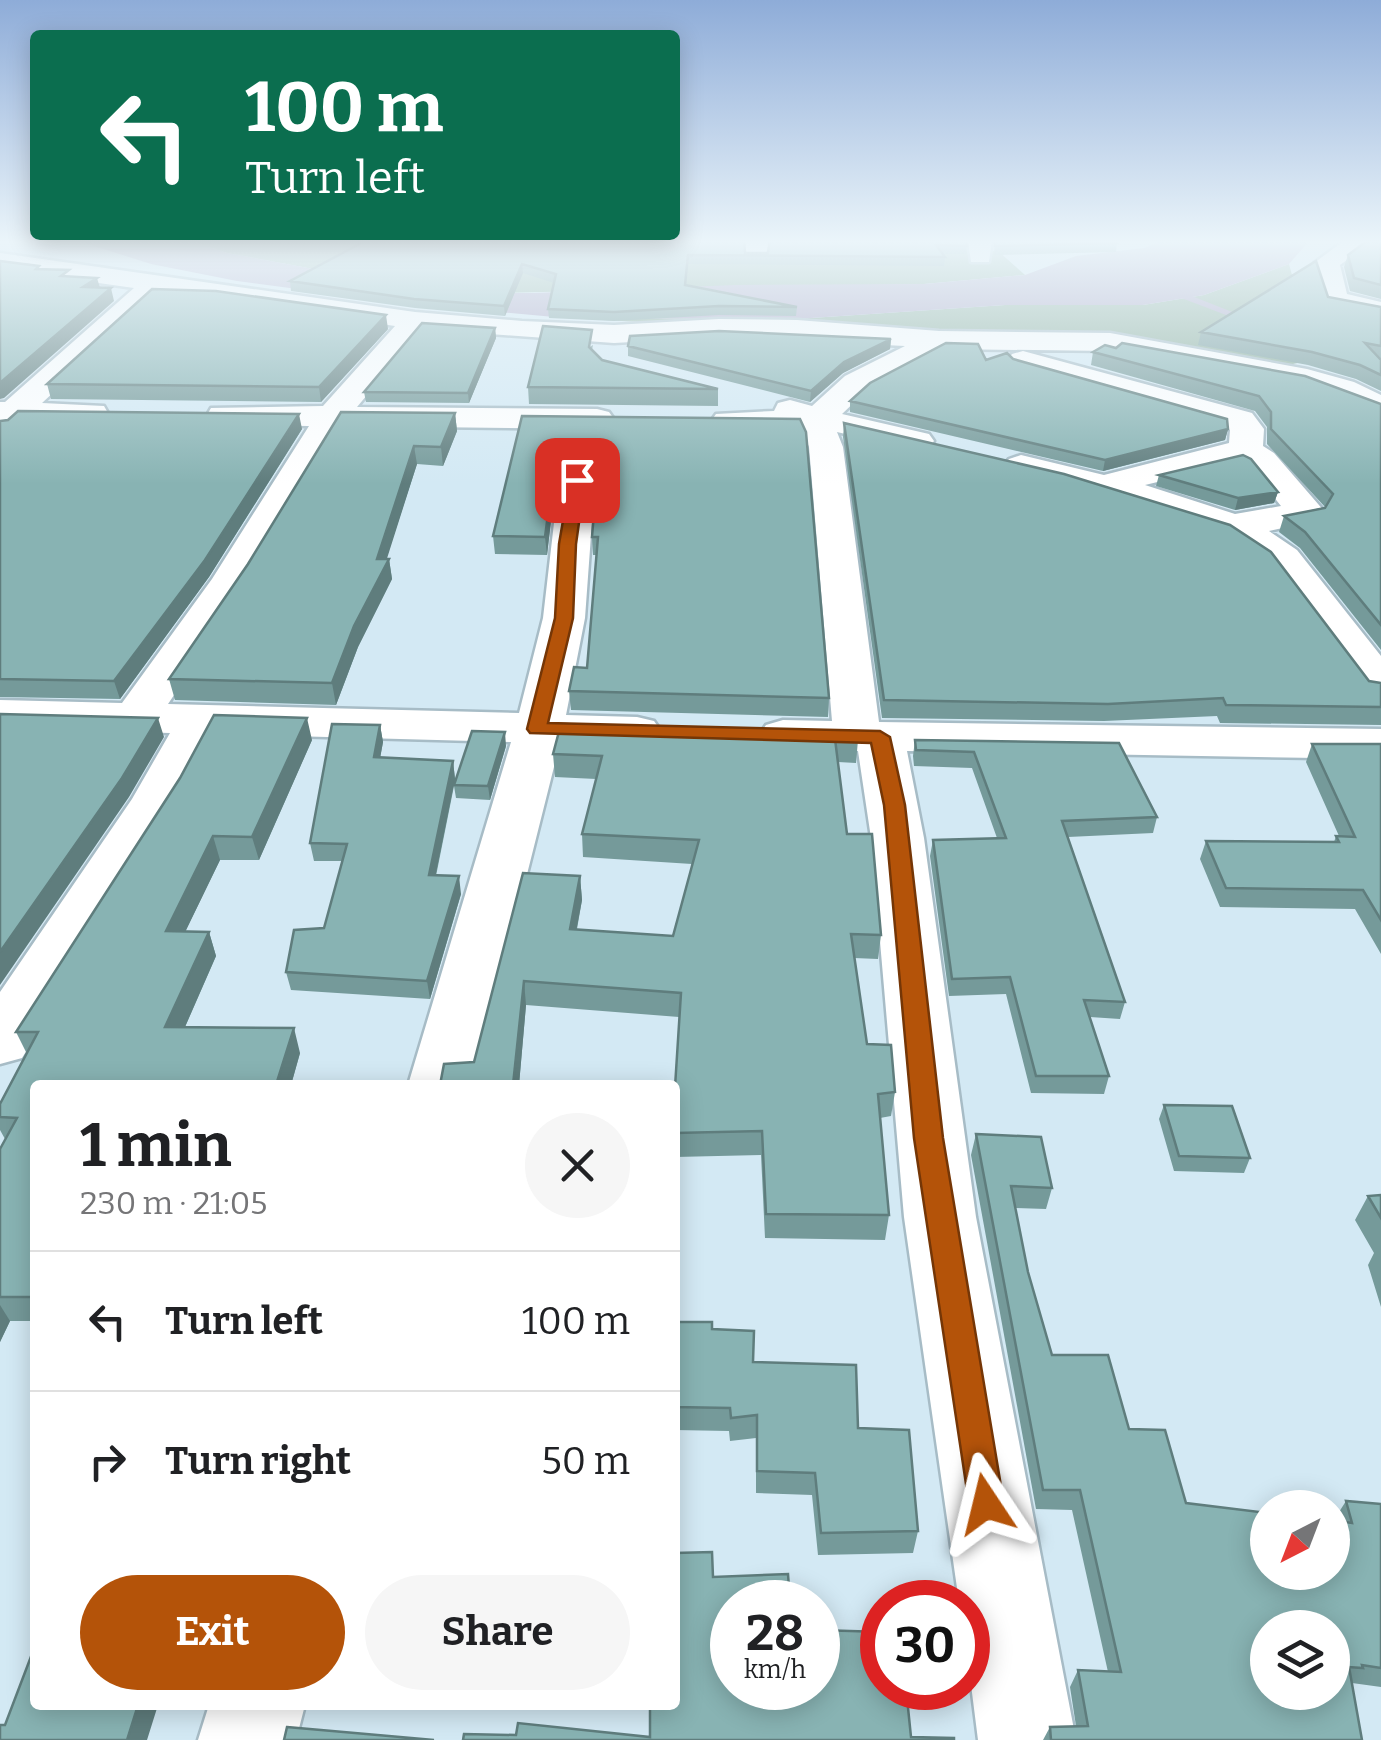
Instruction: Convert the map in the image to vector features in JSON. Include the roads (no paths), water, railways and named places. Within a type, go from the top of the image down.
[{"type":"street","points":[[5,416],[111,321]]},
{"type":"street","points":[[134,718],[230,582],[331,417],[414,321]]},
{"type":"street","points":[[423,321],[612,349],[719,328],[797,329],[939,340],[1132,344],[1307,378],[1343,389],[1381,408]]},
{"type":"street","points":[[701,420],[817,420],[856,383],[939,340],[1240,420],[1247,429],[1244,450]]},
{"type":"street","points":[[727,393],[817,420],[953,450]]},
{"type":"street","points":[[5,416],[133,414]]},
{"type":"street","points":[[192,415],[625,420]]},
{"type":"street","points":[[817,420],[826,448],[868,737],[894,805],[928,1138],[1026,1740]]},
{"type":"street","points":[[1106,486],[1132,476],[1244,450],[1262,460],[1306,512],[1234,526]]},
{"type":"street","points":[[991,459],[1106,486],[1234,526],[1265,541],[1283,558],[1381,686]]},
{"type":"street","points":[[441,1080],[506,860],[564,618],[577,480]]},
{"type":"street","points":[[0,714],[677,732]]},
{"type":"street","points":[[0,1041],[158,800],[201,720]]},
{"type":"street","points":[[737,734],[1381,744]]},
{"type":"street","points":[[247,1740],[256,1710]]}]
